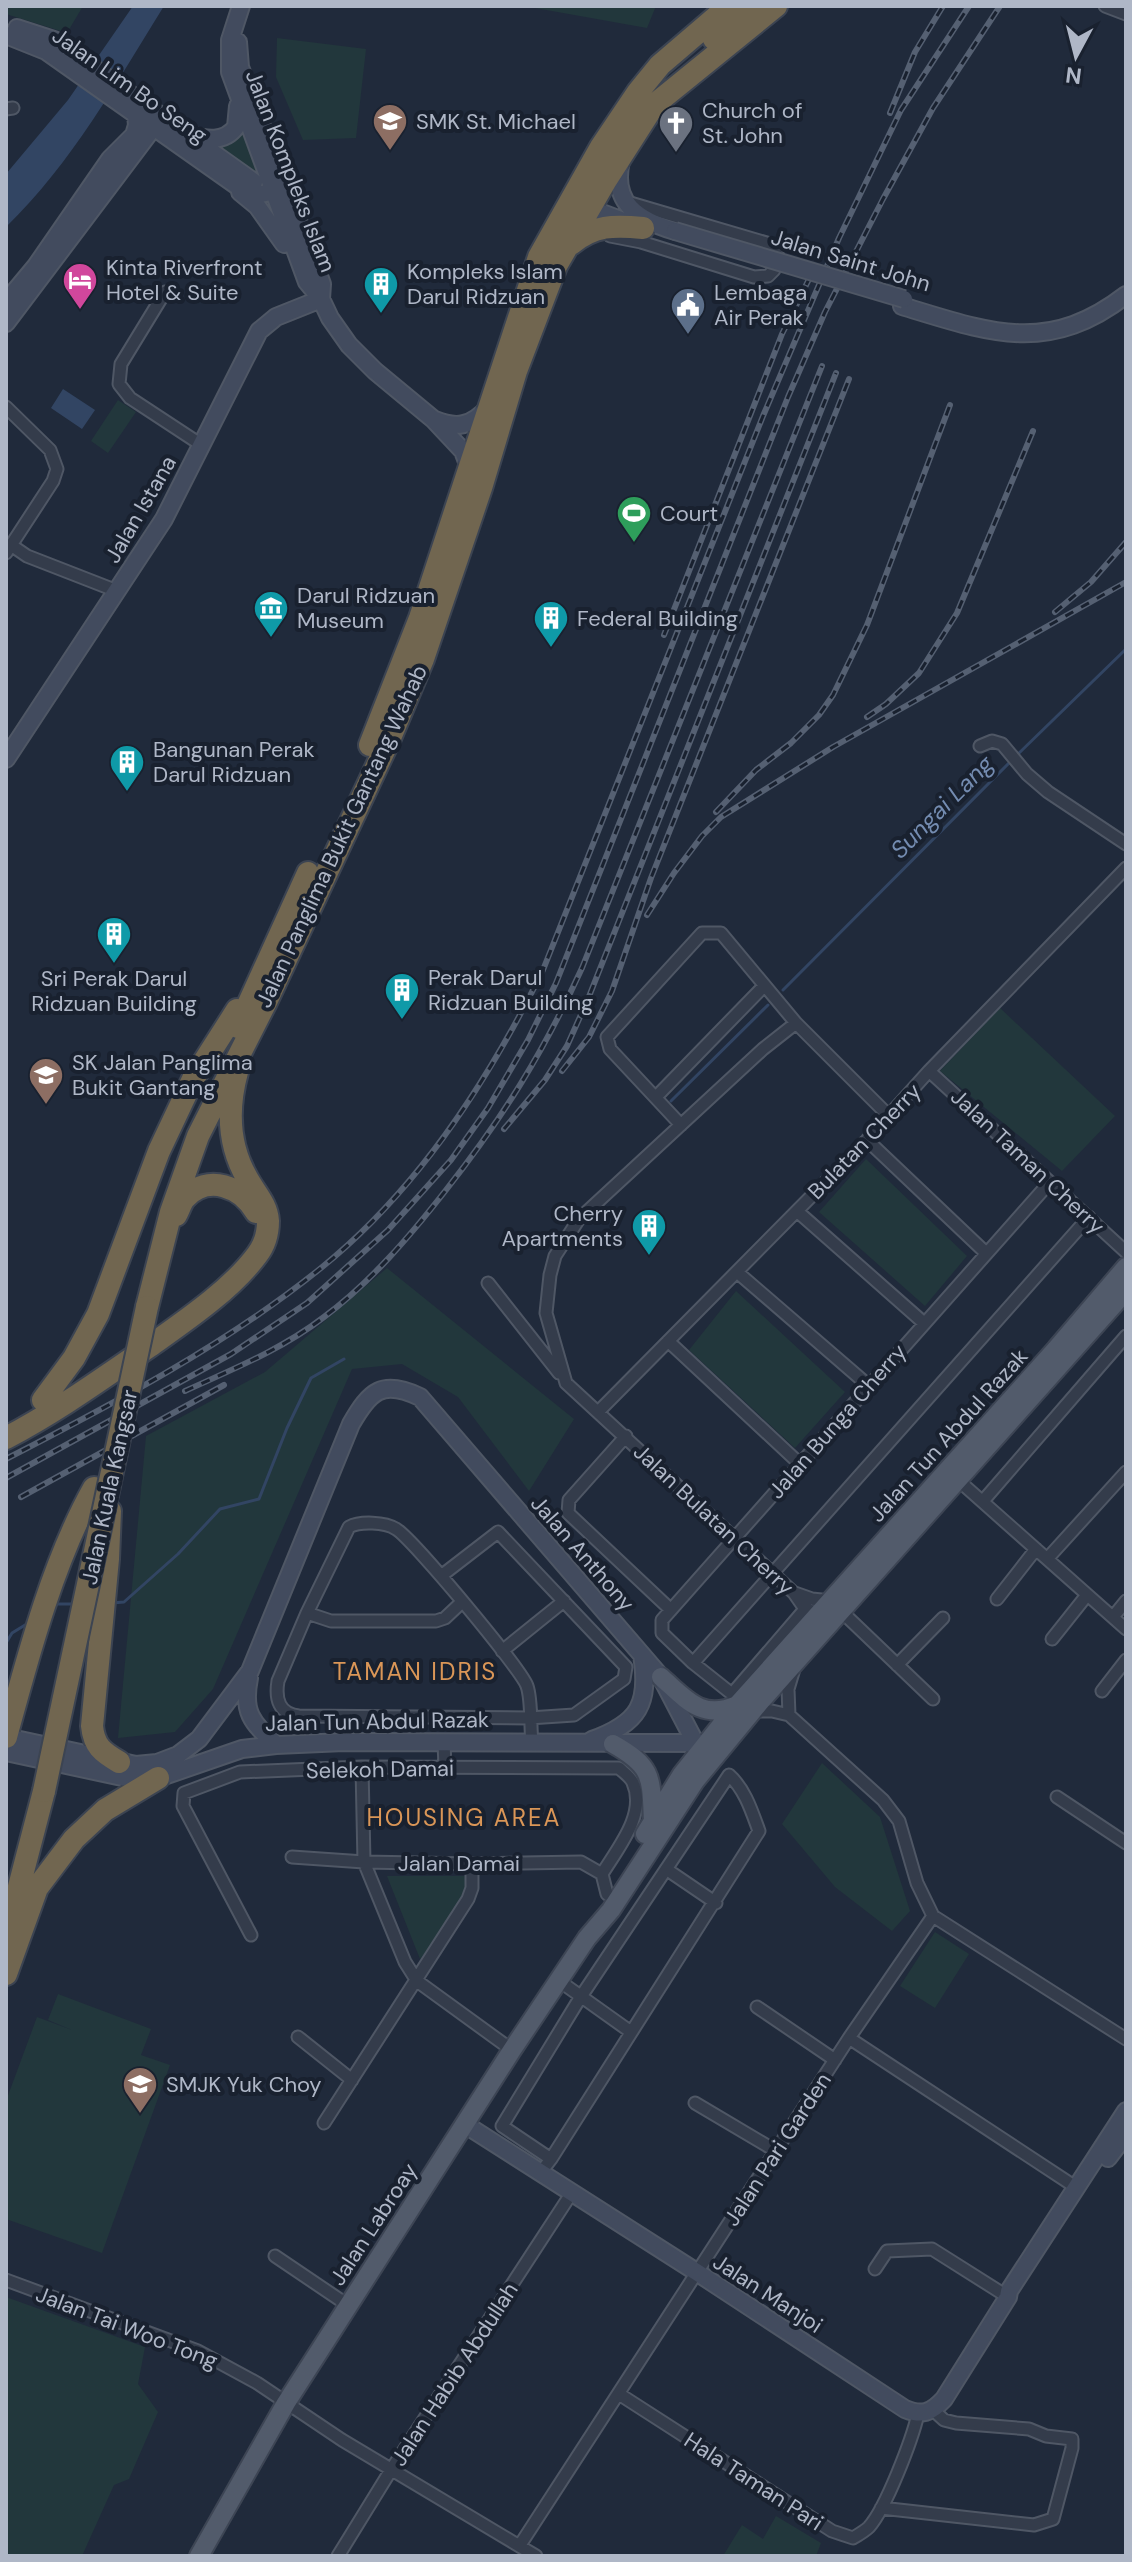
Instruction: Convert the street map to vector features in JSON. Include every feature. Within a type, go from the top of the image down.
[{"type":"highway","points":[[660,65],[700,6]]},
{"type":"highway","points":[[589,208],[586,198],[594,176],[657,80],[732,6]]},
{"type":"highway","name":"Jalan Panglima Bukit Gantang Wahab","points":[[237,1046],[265,964],[388,705],[420,618],[527,289],[551,232],[601,147],[660,65],[732,6]]},
{"type":"highway","points":[[654,105],[692,58],[753,6]]},
{"type":"highway","name":"Jalan Panglima Bukit Gantang Wahab","points":[[237,1046],[390,738],[423,659],[485,477],[530,330],[566,247],[654,105],[776,6]]},
{"type":"highway","points":[[566,247],[581,235],[604,226],[643,228]]},
{"type":"highway","points":[[43,1400],[74,1358],[98,1314],[142,1193],[193,1079],[265,964]]},
{"type":"highway","points":[[6,1438],[97,1383],[198,1311],[256,1256],[264,1243],[268,1218],[262,1200],[240,1164],[230,1124],[237,1046]]},
{"type":"highway","name":"Jalan Kuala Kangsar","points":[[140,1304],[159,1257],[172,1207],[198,1136],[237,1046]]},
{"type":"highway","name":"Jalan Kuala Kangsar","points":[[6,1933],[44,1791],[158,1207],[186,1129],[237,1046]]},
{"type":"highway","points":[[6,1422],[178,1312],[229,1268],[256,1235],[256,1212],[241,1193],[228,1186],[213,1185],[197,1190],[185,1198],[159,1257]]},
{"type":"highway","points":[[6,1737],[23,1674],[76,1520],[103,1481]]},
{"type":"highway","points":[[103,1481],[108,1559],[92,1726],[93,1741],[103,1753],[119,1762]]},
{"type":"highway","name":"Jalan Kuala Kangsar","points":[[6,1882],[32,1785],[103,1481]]},
{"type":"highway","points":[[6,1696],[23,1674]]},
{"type":"highway","points":[[6,1974],[37,1888],[66,1849],[105,1810],[158,1778]]},
{"type":"main road","name":"Jalan Kompleks Islam","points":[[240,8],[230,40],[228,59],[236,93],[322,284],[321,299]]},
{"type":"main road","name":"Jalan Kompleks Islam","points":[[240,8],[237,34],[240,67],[307,282],[321,299],[339,332],[361,358],[433,419],[463,451],[469,467]]},
{"type":"main road","name":"Jalan Lim Bo Seng","points":[[6,25],[60,50],[138,108],[184,132],[247,180],[278,185]]},
{"type":"main road","name":"Jalan Lim Bo Seng","points":[[6,35],[60,50]]},
{"type":"main road","points":[[184,132],[209,139],[231,133],[238,118],[236,93]]},
{"type":"main road","points":[[7,315],[110,159],[134,135],[138,108]]},
{"type":"main road","name":"Jalan Lim Bo Seng","points":[[138,108],[153,128],[224,178]]},
{"type":"main road","points":[[7,315],[153,128]]},
{"type":"main road","points":[[627,202],[618,185],[622,160],[629,143]]},
{"type":"main road","points":[[84,200],[121,161],[130,159]]},
{"type":"main road","points":[[224,178],[249,192],[278,185]]},
{"type":"main road","points":[[224,178],[257,206],[302,271]]},
{"type":"main road","name":"Jalan Saint John","points":[[627,202],[644,220],[675,234]]},
{"type":"main road","name":"Jalan Saint John","points":[[589,208],[643,228],[675,234],[978,322],[1033,328],[1081,315],[1126,287]]},
{"type":"main road","name":"Jalan Saint John","points":[[903,302],[986,330],[1034,334],[1084,321],[1126,295]]},
{"type":"main road","name":"Jalan Istana","points":[[6,759],[164,519],[259,331],[276,317],[321,299]]},
{"type":"main road","points":[[433,419],[462,426],[478,419],[488,408]]},
{"type":"main road","name":"Jalan Tun Abdul Razak","points":[[598,1924],[611,1910],[745,1708],[899,1525],[1126,1267]]},
{"type":"main road","name":"Jalan Tun Abdul Razak","points":[[598,1924],[607,1894],[701,1747],[797,1661],[825,1612],[958,1480],[1126,1291]]},
{"type":"main road","name":"Jalan Anthony","points":[[250,1671],[351,1424],[366,1398],[389,1387],[420,1397],[661,1677],[701,1747]]},
{"type":"main road","points":[[899,1525],[939,1485],[958,1480],[958,1466],[972,1444]]},
{"type":"main road","points":[[588,1742],[624,1726],[640,1706],[646,1679],[642,1654]]},
{"type":"main road","points":[[250,1671],[245,1698],[250,1717],[276,1745]]},
{"type":"main road","points":[[6,1737],[136,1765],[157,1763],[178,1755],[199,1739],[250,1671]]},
{"type":"main road","points":[[661,1677],[685,1699],[703,1709],[723,1711],[745,1708]]},
{"type":"main road","name":"Jalan Tun Abdul Razak","points":[[6,1752],[136,1780],[158,1778],[242,1749],[276,1745],[588,1742],[701,1747]]},
{"type":"main road","points":[[613,1744],[637,1758],[645,1768],[651,1788],[653,1823]]},
{"type":"main road","points":[[695,1781],[701,1747]]},
{"type":"main road","name":"Jalan Labroay","points":[[199,2556],[286,2403],[512,2050],[598,1924]]},
{"type":"main road","name":"Jalan Manjoi","points":[[466,2125],[546,2165],[571,2194],[905,2409],[926,2412]]},
{"type":"main road","points":[[1008,2297],[1077,2188],[1125,2127]]},
{"type":"main road","points":[[926,2412],[944,2399],[1008,2297],[1125,2127]]},
{"type":"street","points":[[1105,6],[1126,14]]},
{"type":"street","points":[[566,247],[595,237],[617,236],[754,277],[768,276],[774,270],[778,256],[770,244],[627,202]]},
{"type":"street","points":[[165,292],[121,364],[119,384],[130,398],[200,444]]},
{"type":"street","points":[[6,407],[50,450],[57,463],[53,481],[8,549],[117,591]]},
{"type":"street","points":[[980,746],[997,742],[1048,792],[1126,844]]},
{"type":"street","name":"Bulatan Cherry","points":[[599,1411],[867,1140],[929,1071],[1126,868]]},
{"type":"street","points":[[681,1125],[610,1049],[607,1037],[702,933],[721,933],[796,1023],[889,1116]]},
{"type":"street","points":[[656,1097],[764,986]]},
{"type":"street","points":[[566,1383],[546,1313],[555,1256],[579,1219],[796,1023]]},
{"type":"street","name":"Jalan Taman Cherry","points":[[929,1071],[1126,1252]]},
{"type":"street","points":[[867,1140],[986,1253]]},
{"type":"street","name":"Jalan Bunga Cherry","points":[[671,1610],[1050,1182]]},
{"type":"street","points":[[797,1211],[924,1323]]},
{"type":"street","points":[[693,1663],[1089,1217]]},
{"type":"street","points":[[737,1272],[869,1386]]},
{"type":"street","points":[[488,1283],[566,1383],[599,1411]]},
{"type":"street","points":[[983,1501],[1126,1336]]},
{"type":"street","points":[[668,1341],[800,1464]]},
{"type":"street","name":"Jalan Bulatan Cherry","points":[[599,1411],[794,1593],[897,1665],[933,1699]]},
{"type":"street","points":[[626,1436],[569,1500],[568,1513],[671,1610],[662,1620],[662,1633],[693,1663],[732,1694],[825,1612],[812,1599],[794,1593]]},
{"type":"street","points":[[1047,1559],[1126,1472]]},
{"type":"street","points":[[958,1480],[1126,1629]]},
{"type":"street","points":[[441,1576],[498,1532],[626,1667],[624,1679],[579,1714],[529,1718],[294,1716],[284,1711],[278,1703],[278,1681],[349,1527],[355,1524],[388,1525],[395,1528],[441,1576],[527,1686],[529,1718],[532,1742]]},
{"type":"street","points":[[997,1599],[1036,1549]]},
{"type":"street","points":[[1052,1639],[1087,1595]]},
{"type":"street","points":[[502,1651],[564,1601]]},
{"type":"street","points":[[1113,1617],[1126,1601]]},
{"type":"street","points":[[307,1613],[327,1620],[436,1621],[445,1618],[462,1602]]},
{"type":"street","points":[[897,1665],[943,1618]]},
{"type":"street","points":[[1102,1691],[1126,1660]]},
{"type":"street","points":[[789,1715],[788,1689],[797,1661]]},
{"type":"street","points":[[745,1708],[789,1715],[883,1800],[899,1821],[917,1883],[933,1916],[1126,2039]]},
{"type":"street","points":[[343,1716],[344,1742]]},
{"type":"street","points":[[444,1742],[445,1768]]},
{"type":"street","points":[[362,1767],[364,1862],[405,1962],[417,1981],[512,2050]]},
{"type":"street","name":"Selekoh Damai","points":[[251,1935],[183,1806],[184,1793],[240,1772],[362,1767],[619,1768],[633,1781],[636,1801],[633,1819],[602,1874]]},
{"type":"street","points":[[729,1775],[736,1780],[759,1831],[716,1903],[546,2165],[502,2126],[580,1998],[666,1869],[729,1775]]},
{"type":"street","points":[[1057,1797],[1126,1843]]},
{"type":"street","name":"Jalan Damai","points":[[292,1857],[472,1864],[581,1862],[602,1874]]},
{"type":"street","points":[[324,2123],[471,1893],[472,1864]]},
{"type":"street","points":[[666,1869],[716,1903]]},
{"type":"street","points":[[602,1874],[607,1894]]},
{"type":"street","name":"Jalan Pari Garden","points":[[520,2545],[849,2038],[933,1916]]},
{"type":"street","points":[[558,1980],[631,2032]]},
{"type":"street","points":[[757,2007],[835,2060]]},
{"type":"street","points":[[298,2037],[352,2080]]},
{"type":"street","points":[[849,2038],[1077,2188]]},
{"type":"street","points":[[695,2103],[776,2151]]},
{"type":"street","name":"Jalan Habib Abdullah","points":[[338,2556],[571,2194]]},
{"type":"street","points":[[875,2269],[887,2251],[932,2249],[1008,2297]]},
{"type":"street","points":[[275,2256],[349,2306]]},
{"type":"street","name":"Jalan Tai Woo Tong","points":[[6,2280],[198,2351],[257,2383],[391,2470],[536,2556]]},
{"type":"street","name":"Hala Taman Pari","points":[[619,2394],[832,2531],[853,2538],[868,2528],[881,2508],[926,2412]]},
{"type":"street","points":[[881,2508],[1034,2525],[1053,2519],[1072,2439],[1046,2436],[1029,2429],[956,2423],[926,2412]]},
{"type":"green space","points":[[6,6],[83,6],[67,33],[6,14]]},
{"type":"green space","points":[[524,6],[656,6],[647,28]]},
{"type":"green space","points":[[277,38],[366,49],[356,138],[303,140],[276,77]]},
{"type":"green space","points":[[244,130],[259,173],[257,175],[217,148]]},
{"type":"green space","points":[[118,400],[136,412],[108,453],[91,441]]},
{"type":"green space","points":[[1000,1008],[1115,1116],[1062,1171],[940,1071]]},
{"type":"green space","points":[[866,1159],[967,1256],[925,1306],[819,1212]]},
{"type":"green space","points":[[387,1268],[574,1419],[529,1491],[458,1397],[402,1364],[352,1369],[213,1689],[175,1732],[118,1738],[146,1436],[265,1372]]},
{"type":"green space","points":[[736,1291],[845,1392],[795,1448],[689,1350]]},
{"type":"green space","points":[[822,1763],[880,1817],[910,1911],[892,1931],[835,1887],[782,1824]]},
{"type":"green space","points":[[387,1876],[479,1876],[471,1895],[420,1959]]},
{"type":"green space","points":[[935,1932],[969,1954],[935,2008],[900,1986]]},
{"type":"green space","points":[[58,1994],[151,2029],[141,2055],[170,2065],[102,2253],[6,2219],[6,2101],[37,2017],[72,2030],[48,2020]]},
{"type":"green space","points":[[6,2297],[145,2347],[138,2384],[158,2412],[129,2479],[114,2485],[82,2556],[6,2556]]},
{"type":"green space","points":[[776,2516],[821,2543],[816,2556],[723,2556],[742,2525],[763,2539]]},
{"type":"water","points":[[133,6],[164,6],[72,149],[6,227],[6,174],[68,100]]},
{"type":"water","points":[[63,389],[95,410],[82,429],[51,408]]},
{"type":"waterway","name":"Sungai Lang","points":[[1017,755],[1126,649]]},
{"type":"waterway","name":"Sungai Lang","points":[[783,990],[1012,760]]},
{"type":"waterway","name":"Sungai Lang","points":[[671,1101],[768,1005]]},
{"type":"waterway","name":"Sungai Lang","points":[[112,1603],[124,1602],[178,1554],[220,1509],[259,1499],[311,1378],[344,1359]]},
{"type":"waterway","name":"Sungai Lang","points":[[53,1607],[77,1604]]},
{"type":"waterway","name":"Sungai Lang","points":[[6,1643],[12,1633],[30,1622]]},
{"type":"railway","points":[[890,113],[915,52],[943,6]]},
{"type":"railway","points":[[6,1459],[208,1347],[321,1268],[389,1204],[420,1168],[475,1092],[543,970],[763,416],[839,238],[901,110],[969,6]]},
{"type":"railway","points":[[6,1478],[231,1354],[307,1303],[388,1230],[451,1160],[488,1108],[528,1040],[556,983],[788,397],[825,312],[933,108],[1000,6]]},
{"type":"railway","points":[[664,635],[782,334],[812,273]]},
{"type":"railway","points":[[185,1391],[291,1339],[358,1289],[389,1258],[467,1163],[521,1083],[582,968],[822,366]]},
{"type":"railway","points":[[504,1129],[545,1080],[567,1046],[588,999],[836,373]]},
{"type":"railway","points":[[562,1071],[589,1037],[612,991],[651,878],[849,379]]},
{"type":"railway","points":[[716,812],[756,770],[791,743],[819,715],[833,695],[867,625],[950,405]]},
{"type":"railway","points":[[867,717],[919,673],[957,613],[1033,431]]},
{"type":"railway","points":[[1055,612],[1091,582],[1126,542]]},
{"type":"railway","points":[[647,915],[674,873],[721,817],[833,747],[1126,582]]},
{"type":"railway","points":[[21,1497],[224,1385]]},
{"type":"place","name":"SMK St. Michael","points":[[390,152]]},
{"type":"place","name":"Church of St. John","points":[[676,154]]},
{"type":"place","name":"Kinta Riverfront Hotel & Suite","points":[[80,311]]},
{"type":"place","name":"Kompleks Islam Darul Ridzuan","points":[[381,315]]},
{"type":"place","name":"Lembaga Air Perak","points":[[688,336]]},
{"type":"place","name":"Court","points":[[634,544]]},
{"type":"place","name":"Darul Ridzuan Museum","points":[[271,639]]},
{"type":"place","name":"Federal Building","points":[[551,649]]},
{"type":"place","name":"Bangunan Perak Darul Ridzuan","points":[[127,793]]},
{"type":"place","name":"Sri Perak Darul Ridzuan Building","points":[[114,965]]},
{"type":"place","name":"Perak Darul Ridzuan Building","points":[[402,1021]]},
{"type":"place","name":"SK Jalan Panglima Bukit Gantang","points":[[46,1106]]},
{"type":"place","name":"Cherry Apartments","points":[[649,1257]]},
{"type":"place","name":"SMJK Yuk Choy","points":[[140,2115]]},
{"type":"district","name":"TAMAN IDRIS","points":[[415,1672]]},
{"type":"district","name":"HOUSING AREA","points":[[464,1818]]}]
